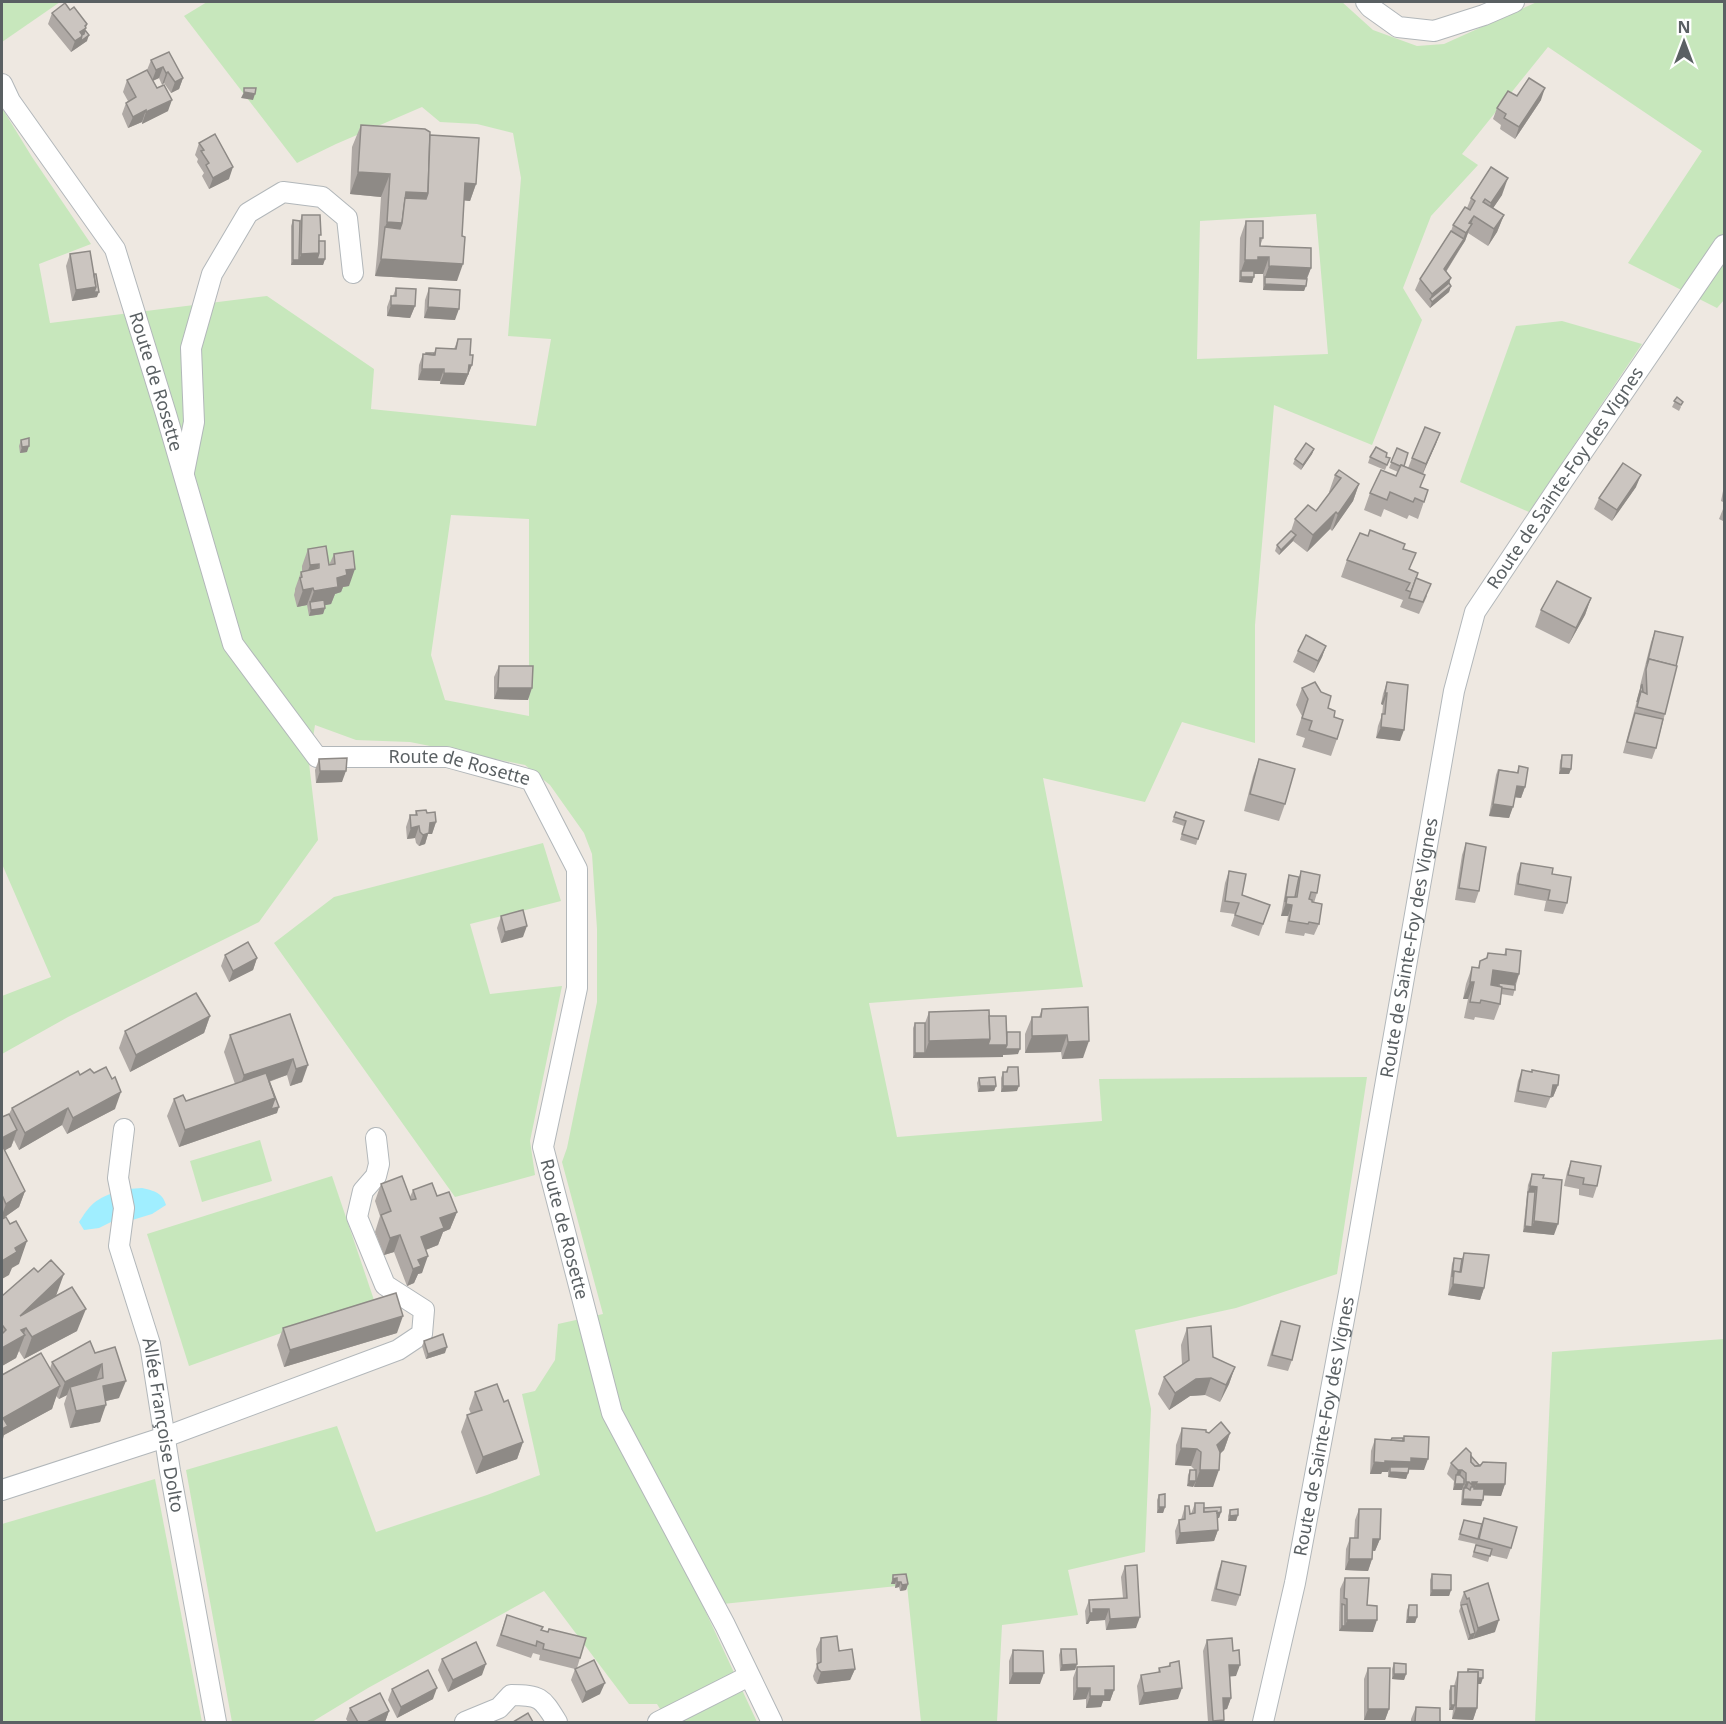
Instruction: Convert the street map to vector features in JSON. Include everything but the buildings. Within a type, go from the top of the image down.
[{"type":"street","points":[[1366,2],[1398,27],[1434,31],[1484,15],[1514,2]]},
{"type":"street","name":"Route de Rosette","points":[[2,84],[10,101],[115,249],[233,644],[317,757],[447,757],[531,780],[577,868],[577,988],[543,1147],[612,1413],[725,1625],[772,1722]]},
{"type":"street","points":[[184,476],[194,422],[191,348],[212,274],[248,213],[283,192],[322,197],[347,218],[353,273]]},
{"type":"street","name":"Route de Sainte-Foy des Vignes","points":[[1263,1722],[1295,1583],[1350,1287],[1454,691],[1475,612],[1725,245]]},
{"type":"street","name":"Allée Françoise Dolto","points":[[124,1129],[118,1178],[124,1208],[119,1246],[150,1344],[216,1722]]},
{"type":"street","points":[[2,1490],[165,1437],[398,1350],[422,1334],[424,1310],[385,1285],[357,1217],[363,1191],[376,1176],[379,1164],[376,1138]]},
{"type":"street","points":[[658,1722],[749,1676]]},
{"type":"street","points":[[465,1722],[499,1708],[511,1695],[530,1695],[543,1701],[557,1722]]},
{"type":"green space","points":[[2,2],[60,2],[2,42]]},
{"type":"green space","points":[[207,2],[1342,2],[1373,30],[1417,46],[1444,44],[1537,2],[1724,2],[1724,300],[1717,308],[1628,263],[1702,151],[1548,47],[1462,154],[1478,165],[1431,216],[1403,288],[1422,320],[1372,445],[1274,405],[1255,625],[1255,743],[1182,722],[1145,802],[1043,778],[1083,987],[869,1003],[897,1137],[1102,1121],[1099,1079],[1367,1077],[1337,1274],[1236,1308],[1135,1330],[1151,1409],[1145,1552],[1068,1570],[1078,1615],[1002,1625],[997,1722],[921,1722],[907,1585],[703,1606],[757,1722],[668,1722],[657,1704],[629,1704],[544,1591],[368,1688],[312,1722],[232,1722],[186,1470],[337,1426],[376,1532],[540,1475],[522,1394],[535,1391],[555,1360],[558,1324],[603,1314],[562,1162],[567,1148],[597,1002],[597,929],[592,854],[584,833],[550,785],[525,765],[410,742],[356,740],[315,725],[309,763],[318,840],[259,922],[68,1017],[2,1054],[2,996],[51,977],[2,864],[2,108],[91,244],[39,264],[50,323],[267,296],[374,369],[371,409],[536,426],[551,339],[508,336],[521,178],[513,133],[477,124],[440,122],[422,107],[297,163],[184,16]],"holes":[[[1316,214],[1328,354],[1197,359],[1200,221]],[[451,515],[529,519],[529,716],[445,700],[431,655]]]},
{"type":"green space","points":[[1562,321],[1642,344],[1529,512],[1460,482],[1516,326]]},
{"type":"green space","points":[[543,843],[561,901],[470,924],[490,994],[562,986],[530,1141],[535,1175],[455,1197],[274,943],[334,897]]},
{"type":"green space","points":[[260,1140],[272,1181],[202,1202],[190,1161]]},
{"type":"green space","points":[[332,1176],[374,1300],[189,1366],[147,1234]]},
{"type":"green space","points":[[1724,1339],[1724,1722],[1535,1722],[1552,1352]]},
{"type":"green space","points":[[155,1479],[202,1722],[2,1722],[2,1524]]},
{"type":"water","points":[[142,1188],[160,1195],[166,1205],[152,1214],[129,1221],[128,1189]]},
{"type":"water","points":[[113,1193],[115,1220],[99,1228],[84,1230],[79,1222],[86,1211],[101,1198]]}]
